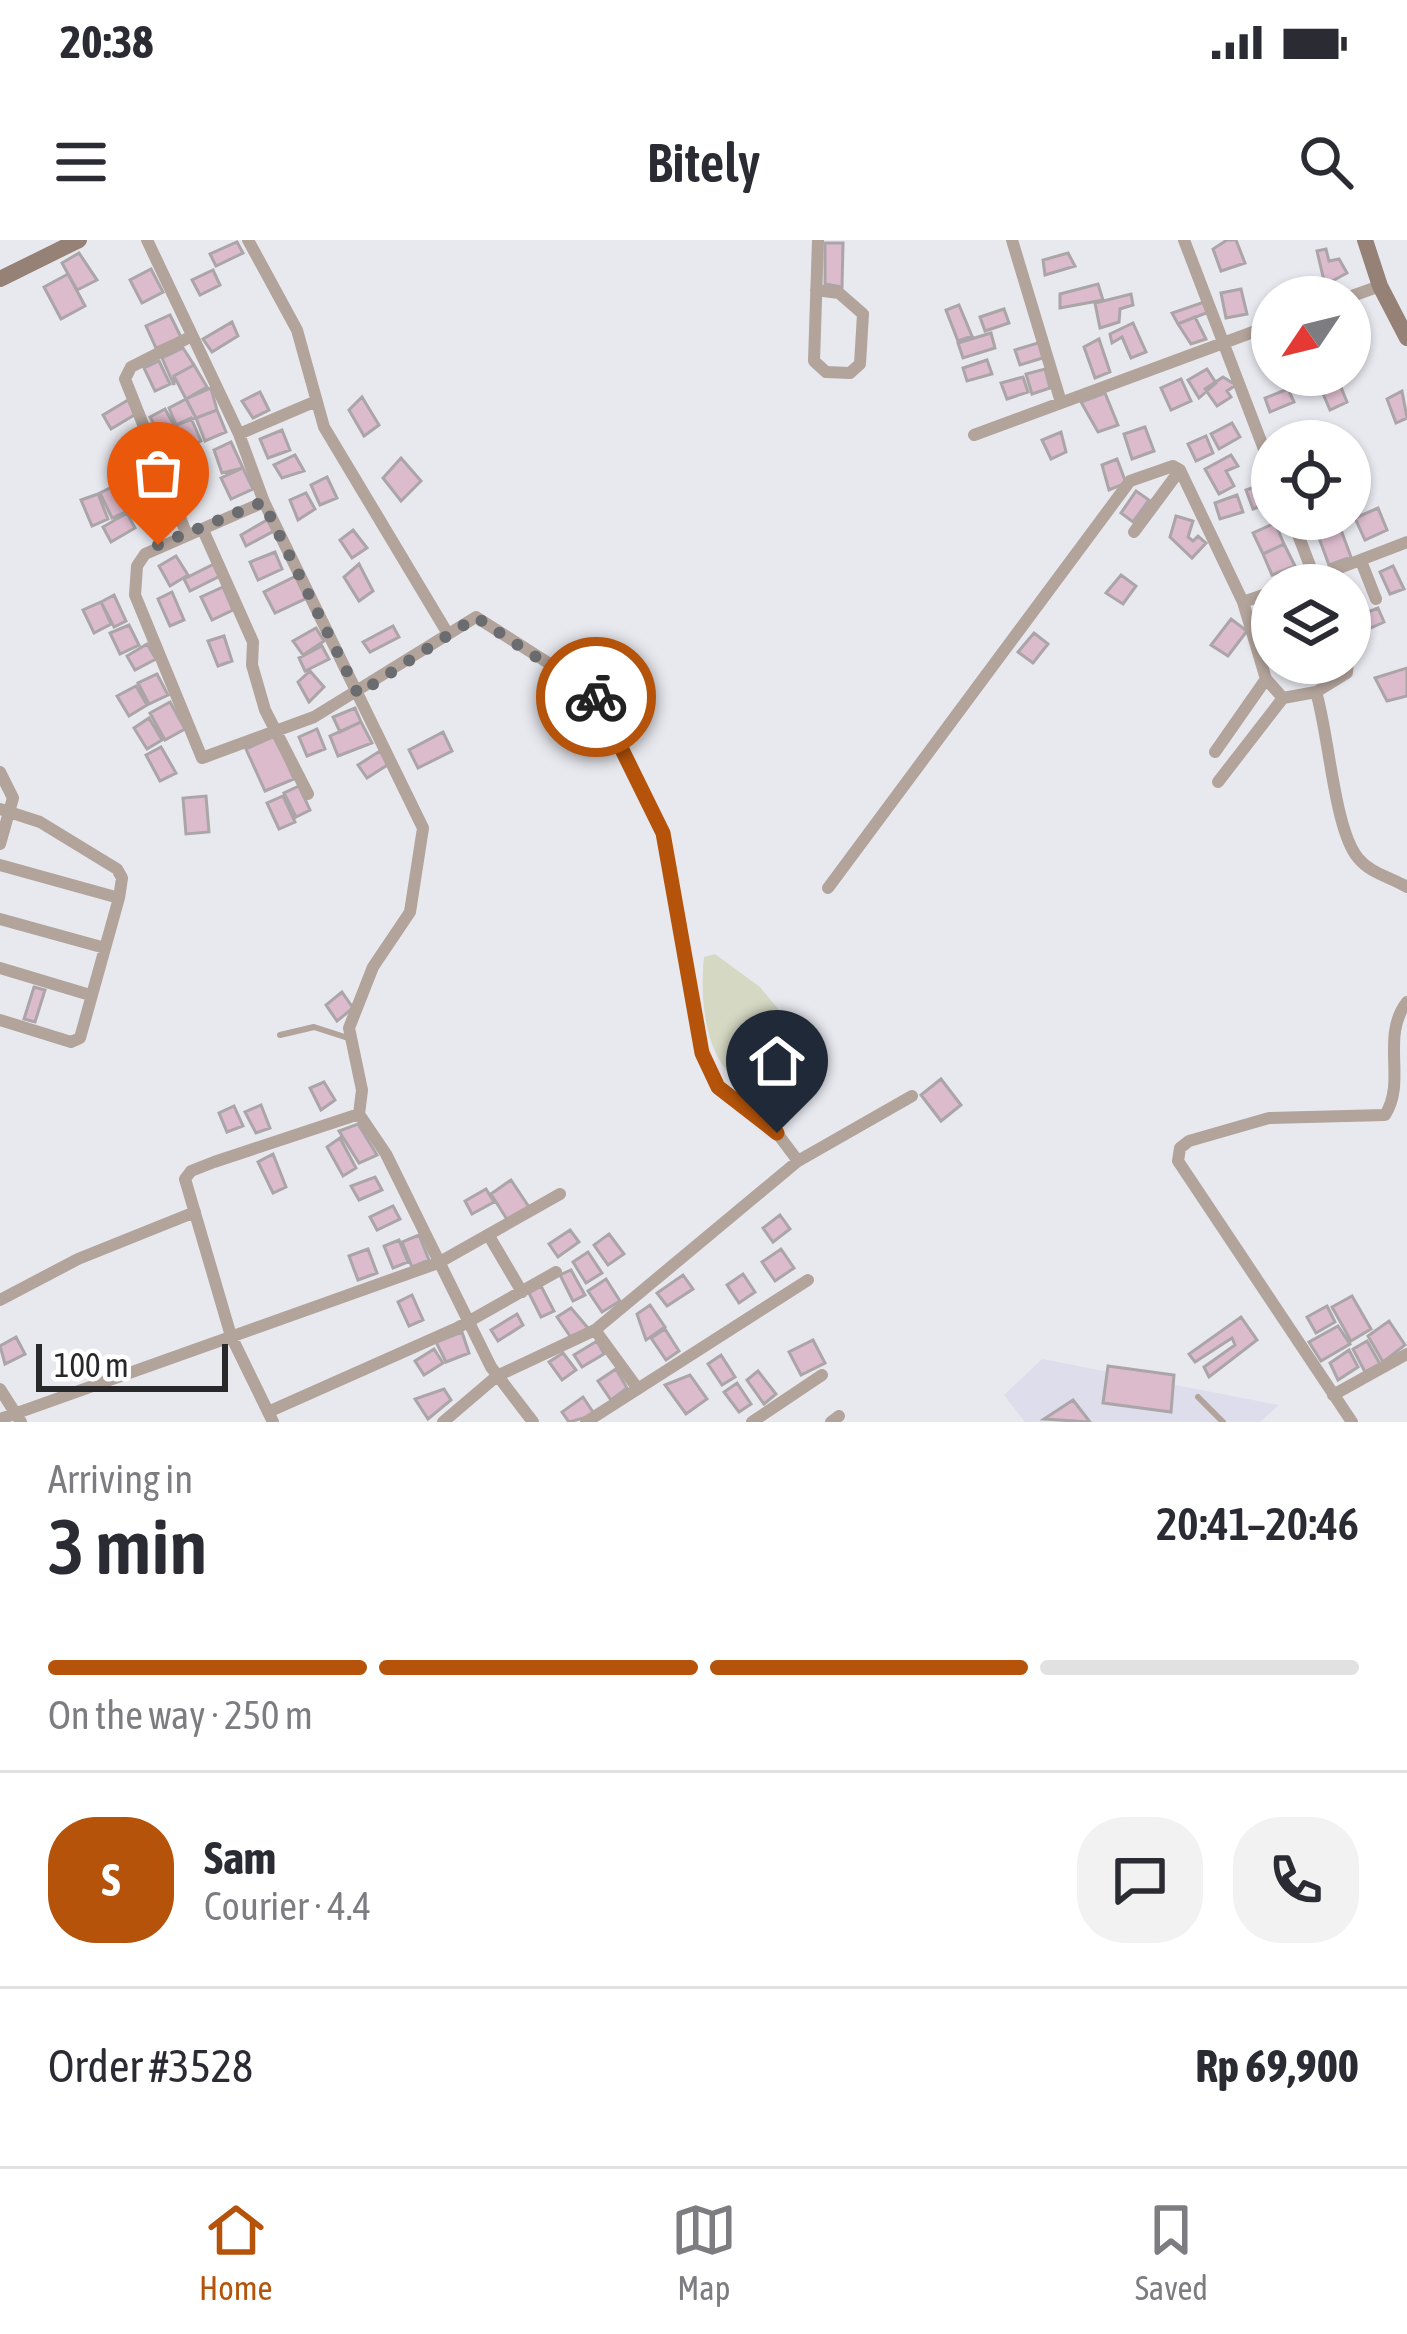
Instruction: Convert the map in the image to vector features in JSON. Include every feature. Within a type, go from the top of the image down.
[{"type":"street","points":[[147,240],[239,434],[263,502],[411,794],[423,835],[410,912],[374,967],[349,1028],[362,1090],[358,1114],[386,1154],[497,1376],[533,1422]]},
{"type":"street","points":[[248,240],[297,330],[314,402],[448,634]]},
{"type":"street","points":[[816,290],[839,293],[863,314],[860,364],[850,374],[826,372],[814,362],[816,290],[818,240]]},
{"type":"street","points":[[1012,240],[1060,399]]},
{"type":"street","points":[[1184,240],[1252,420]]},
{"type":"street","points":[[1365,240],[1380,286],[1407,338]]},
{"type":"street","points":[[0,280],[68,242]]},
{"type":"street","points":[[1371,289],[1380,286]]},
{"type":"street","points":[[974,435],[1060,399],[1251,332]]},
{"type":"street","points":[[188,535],[125,379],[131,367],[192,336]]},
{"type":"street","points":[[239,434],[314,402]]},
{"type":"street","points":[[828,888],[1130,481],[1173,466],[1180,470],[1243,602],[1251,629]]},
{"type":"street","points":[[1134,532],[1180,470]]},
{"type":"street","points":[[263,502],[145,554],[135,595],[202,758],[358,694],[448,634],[481,618],[595,696],[663,833],[702,1053],[718,1087],[777,1133],[798,1161]]},
{"type":"street","points":[[203,530],[254,642],[254,675],[274,730],[308,794]]},
{"type":"street","points":[[1355,564],[1407,542]]},
{"type":"street","points":[[1361,561],[1376,599]]},
{"type":"street","points":[[1243,602],[1251,599]]},
{"type":"street","points":[[1215,752],[1263,684]]},
{"type":"street","points":[[1270,684],[1283,698]]},
{"type":"street","points":[[1218,782],[1283,698],[1316,692],[1330,684]]},
{"type":"street","points":[[1316,692],[1340,792],[1341,822],[1355,854],[1377,874],[1407,887]]},
{"type":"street","points":[[0,772],[12,790],[0,844]]},
{"type":"street","points":[[0,1020],[76,1041],[122,878],[117,869],[40,822],[5,810]]},
{"type":"street","points":[[0,865],[118,898]]},
{"type":"street","points":[[0,919],[105,947]]},
{"type":"street","points":[[0,968],[90,995]]},
{"type":"street","points":[[1352,1422],[1178,1161],[1180,1148],[1269,1118],[1385,1115],[1393,1101],[1392,1030],[1407,1002]]},
{"type":"street","points":[[442,1422],[497,1376],[595,1330],[798,1161],[912,1096]]},
{"type":"street","points":[[358,1114],[191,1171],[186,1185],[231,1336],[271,1417],[469,1322],[556,1272]]},
{"type":"street","points":[[0,1420],[18,1418],[439,1262],[560,1194]]},
{"type":"street","points":[[0,1300],[78,1258],[195,1212]]},
{"type":"street","points":[[489,1236],[522,1292]]},
{"type":"street","points":[[586,1422],[808,1280]]},
{"type":"street","points":[[595,1330],[638,1389]]},
{"type":"street","points":[[1333,1395],[1407,1354]]},
{"type":"street","points":[[752,1422],[822,1376]]},
{"type":"street","points":[[0,1389],[18,1418]]},
{"type":"lane","points":[[280,1035],[314,1028],[351,1040]]},
{"type":"lane","points":[[1198,1397],[1223,1422]]},
{"type":"shaded area","points":[[1042,1359],[1279,1405],[1260,1422],[1025,1422],[1004,1395]]},
{"type":"green space","points":[[715,954],[760,987],[798,1033],[801,1071],[759,1092],[727,1071],[717,1056],[705,1017],[704,957]]},
{"type":"building","points":[[1236,240],[1245,263],[1221,271],[1213,249]]},
{"type":"building","points":[[237,242],[243,253],[216,266],[210,254]]},
{"type":"building","points":[[825,243],[843,243],[842,287],[825,284]]},
{"type":"building","points":[[1326,249],[1329,261],[1339,259],[1347,273],[1323,276],[1317,251]]},
{"type":"building","points":[[79,253],[97,280],[77,290],[62,263]]},
{"type":"building","points":[[1068,253],[1075,266],[1045,275],[1043,260]]},
{"type":"building","points":[[151,269],[163,292],[142,303],[130,280]]},
{"type":"building","points":[[213,270],[220,285],[200,295],[192,280]]},
{"type":"building","points":[[68,274],[85,306],[61,319],[44,287]]},
{"type":"building","points":[[1098,284],[1103,300],[1060,308],[1060,294]]},
{"type":"building","points":[[1241,289],[1247,314],[1226,318],[1221,293]]},
{"type":"building","points":[[1131,294],[1133,305],[1120,309],[1119,322],[1100,328],[1095,303]]},
{"type":"building","points":[[1204,302],[1209,312],[1178,324],[1172,313]]},
{"type":"building","points":[[959,305],[972,336],[958,341],[946,310]]},
{"type":"building","points":[[1004,309],[1009,323],[985,331],[980,317]]},
{"type":"building","points":[[170,315],[181,337],[156,348],[146,326]]},
{"type":"building","points":[[1195,317],[1206,339],[1191,344],[1178,324]]},
{"type":"building","points":[[232,322],[238,336],[212,352],[203,339]]},
{"type":"building","points":[[1133,323],[1146,352],[1131,358],[1122,337],[1112,343],[1110,334]]},
{"type":"building","points":[[991,333],[995,348],[963,358],[958,343]]},
{"type":"building","points":[[1099,339],[1110,372],[1095,378],[1084,347]]},
{"type":"building","points":[[1041,342],[1046,357],[1020,365],[1015,350]]},
{"type":"building","points":[[183,348],[194,365],[174,376],[174,385],[162,358]]},
{"type":"building","points":[[987,360],[992,374],[967,381],[963,368]]},
{"type":"building","points":[[159,361],[170,384],[155,391],[144,368]]},
{"type":"building","points":[[194,365],[207,387],[186,399],[174,376]]},
{"type":"building","points":[[1045,369],[1050,388],[1032,394],[1026,374]]},
{"type":"building","points":[[1207,369],[1216,383],[1199,398],[1188,380]]},
{"type":"building","points":[[1023,377],[1028,392],[1007,399],[1001,383]]},
{"type":"building","points":[[1223,377],[1236,385],[1227,391],[1231,397],[1217,406],[1205,389]]},
{"type":"building","points":[[1181,379],[1191,401],[1171,410],[1161,388]]},
{"type":"building","points":[[211,388],[217,410],[196,418],[186,399]]},
{"type":"building","points":[[1402,391],[1407,418],[1396,423],[1387,399]]},
{"type":"building","points":[[260,392],[269,410],[253,418],[242,401]]},
{"type":"building","points":[[1105,393],[1118,425],[1098,432],[1081,402]]},
{"type":"building","points":[[1291,396],[1294,402],[1270,412],[1265,398]]},
{"type":"building","points":[[1324,396],[1345,396],[1347,402],[1330,410]]},
{"type":"building","points":[[362,397],[379,425],[364,436],[349,410]]},
{"type":"building","points":[[186,399],[196,418],[176,425],[169,408]]},
{"type":"building","points":[[128,400],[136,414],[111,429],[103,415]]},
{"type":"building","points":[[165,409],[183,441],[168,449],[150,417]]},
{"type":"building","points":[[217,410],[226,432],[205,441],[196,418]]},
{"type":"building","points":[[191,418],[201,441],[187,447],[176,425]]},
{"type":"building","points":[[1232,423],[1240,437],[1219,449],[1211,434]]},
{"type":"building","points":[[1145,427],[1154,451],[1132,459],[1124,434]]},
{"type":"building","points":[[282,430],[290,450],[268,458],[260,439]]},
{"type":"building","points":[[1061,432],[1066,452],[1051,459],[1042,440]]},
{"type":"building","points":[[1206,436],[1213,453],[1196,461],[1188,444]]},
{"type":"building","points":[[231,442],[243,468],[222,473],[214,450]]},
{"type":"building","points":[[295,455],[304,471],[282,478],[274,465]]},
{"type":"building","points":[[1231,455],[1238,466],[1226,471],[1234,486],[1219,494],[1205,469]]},
{"type":"building","points":[[401,458],[421,481],[401,501],[383,478]]},
{"type":"building","points":[[1117,459],[1126,483],[1109,490],[1102,465]]},
{"type":"building","points":[[243,468],[253,489],[231,499],[221,478]]},
{"type":"building","points":[[327,477],[337,498],[320,505],[311,485]]},
{"type":"building","points":[[120,483],[132,509],[112,518],[100,493]]},
{"type":"building","points":[[1136,491],[1149,500],[1133,522],[1121,513]]},
{"type":"building","points":[[306,493],[315,509],[298,520],[290,500]]},
{"type":"building","points":[[98,494],[108,519],[92,526],[81,500]]},
{"type":"building","points":[[1237,495],[1243,512],[1220,519],[1215,503]]},
{"type":"building","points":[[1378,508],[1387,530],[1371,537],[1371,511]]},
{"type":"building","points":[[127,513],[135,528],[111,542],[103,527]]},
{"type":"building","points":[[1176,516],[1193,521],[1188,537],[1193,541],[1198,536],[1206,543],[1192,558],[1170,537]]},
{"type":"building","points":[[267,520],[274,531],[246,546],[241,535]]},
{"type":"building","points":[[353,530],[367,548],[352,558],[340,540]]},
{"type":"building","points":[[1256,540],[1282,540],[1284,544],[1263,554]]},
{"type":"building","points":[[1320,540],[1345,540],[1351,557],[1329,564]]},
{"type":"building","points":[[1284,544],[1294,564],[1267,564],[1263,554]]},
{"type":"building","points":[[275,552],[282,569],[258,580],[250,562]]},
{"type":"building","points":[[176,556],[188,575],[170,586],[159,566]]},
{"type":"building","points":[[214,564],[220,576],[190,591],[184,579]]},
{"type":"building","points":[[359,564],[373,591],[359,601],[344,577]]},
{"type":"building","points":[[1393,566],[1404,589],[1390,594],[1380,572]]},
{"type":"building","points":[[1121,575],[1136,586],[1123,604],[1106,593]]},
{"type":"building","points":[[296,576],[307,598],[275,613],[264,592]]},
{"type":"building","points":[[223,587],[233,610],[212,620],[201,597]]},
{"type":"building","points":[[172,592],[184,620],[170,626],[158,599]]},
{"type":"building","points":[[114,595],[126,621],[114,627],[101,602]]},
{"type":"building","points":[[101,602],[111,624],[94,633],[83,610]]},
{"type":"building","points":[[1378,608],[1384,622],[1371,628],[1371,611]]},
{"type":"building","points":[[1231,619],[1247,631],[1228,656],[1211,645]]},
{"type":"building","points":[[129,625],[139,645],[120,654],[110,633]]},
{"type":"building","points":[[393,626],[399,637],[370,652],[363,642]]},
{"type":"building","points":[[316,628],[324,641],[303,655],[293,641]]},
{"type":"building","points":[[1034,633],[1048,644],[1033,663],[1018,652]]},
{"type":"building","points":[[224,636],[232,661],[218,666],[208,641]]},
{"type":"building","points":[[147,644],[156,659],[135,670],[127,656]]},
{"type":"building","points":[[322,646],[329,659],[305,671],[299,658]]},
{"type":"building","points":[[1407,668],[1407,696],[1387,701],[1375,678]]},
{"type":"building","points":[[310,671],[324,687],[309,702],[298,682]]},
{"type":"building","points":[[157,674],[168,695],[149,704],[138,683]]},
{"type":"building","points":[[136,686],[147,705],[129,716],[117,696]]},
{"type":"building","points":[[170,702],[185,729],[165,740],[150,713]]},
{"type":"building","points":[[355,708],[361,722],[340,732],[333,717]]},
{"type":"building","points":[[149,718],[162,740],[147,749],[134,728]]},
{"type":"building","points":[[361,722],[372,743],[338,756],[330,736]]},
{"type":"building","points":[[317,729],[325,749],[307,756],[299,737]]},
{"type":"building","points":[[443,732],[452,751],[418,768],[409,750]]},
{"type":"building","points":[[275,736],[294,779],[265,791],[246,749]]},
{"type":"building","points":[[161,747],[176,773],[160,781],[146,755]]},
{"type":"building","points":[[380,751],[389,764],[367,778],[358,765]]},
{"type":"building","points":[[299,786],[310,810],[296,817],[284,793]]},
{"type":"building","points":[[206,796],[209,832],[186,834],[183,798]]},
{"type":"building","points":[[283,796],[295,822],[279,829],[267,803]]},
{"type":"building","points":[[34,987],[45,990],[35,1022],[24,1019]]},
{"type":"building","points":[[342,992],[353,1008],[337,1021],[326,1005]]},
{"type":"building","points":[[941,1079],[961,1105],[941,1121],[921,1095]]},
{"type":"building","points":[[324,1082],[335,1100],[321,1110],[310,1088]]},
{"type":"building","points":[[261,1105],[270,1128],[256,1133],[245,1112]]},
{"type":"building","points":[[234,1106],[243,1126],[227,1132],[219,1113]]},
{"type":"building","points":[[358,1124],[377,1155],[359,1163],[339,1131]]},
{"type":"building","points":[[340,1138],[356,1168],[343,1176],[327,1147]]},
{"type":"building","points":[[273,1154],[286,1187],[273,1193],[258,1162]]},
{"type":"building","points":[[375,1177],[382,1190],[359,1200],[351,1186]]},
{"type":"building","points":[[511,1180],[529,1207],[508,1221],[491,1194]]},
{"type":"building","points":[[486,1189],[494,1202],[472,1214],[465,1201]]},
{"type":"building","points":[[393,1206],[400,1219],[377,1230],[370,1217]]},
{"type":"building","points":[[780,1215],[790,1229],[773,1242],[763,1228]]},
{"type":"building","points":[[570,1230],[579,1242],[558,1257],[549,1244]]},
{"type":"building","points":[[609,1234],[624,1254],[608,1265],[594,1245]]},
{"type":"building","points":[[419,1235],[429,1260],[412,1267],[402,1242]]},
{"type":"building","points":[[399,1240],[408,1262],[393,1268],[384,1246]]},
{"type":"building","points":[[368,1249],[377,1273],[358,1280],[349,1256]]},
{"type":"building","points":[[781,1249],[794,1268],[775,1281],[762,1262]]},
{"type":"building","points":[[588,1252],[602,1273],[586,1283],[573,1262]]},
{"type":"building","points":[[571,1270],[585,1295],[573,1301],[560,1275]]},
{"type":"building","points":[[743,1274],[755,1292],[739,1303],[727,1285]]},
{"type":"building","points":[[683,1275],[693,1289],[667,1306],[657,1293]]},
{"type":"building","points":[[606,1279],[620,1301],[602,1312],[588,1291]]},
{"type":"building","points":[[541,1286],[554,1311],[541,1317],[529,1293]]},
{"type":"building","points":[[412,1295],[423,1320],[409,1326],[398,1302]]},
{"type":"building","points":[[1352,1296],[1371,1329],[1351,1341],[1332,1307]]},
{"type":"building","points":[[650,1305],[665,1327],[646,1340],[637,1314]]},
{"type":"building","points":[[1327,1306],[1335,1322],[1316,1333],[1307,1317]]},
{"type":"building","points":[[571,1308],[588,1328],[572,1339],[557,1317]]},
{"type":"building","points":[[517,1314],[523,1325],[498,1341],[491,1330]]},
{"type":"building","points":[[1241,1317],[1257,1340],[1209,1377],[1204,1367],[1235,1345],[1232,1338],[1195,1362],[1189,1354]]},
{"type":"building","points":[[1389,1321],[1405,1345],[1383,1362],[1368,1336]]},
{"type":"building","points":[[1338,1326],[1350,1344],[1321,1361],[1309,1342]]},
{"type":"building","points":[[665,1329],[679,1351],[666,1360],[651,1338]]},
{"type":"building","points":[[462,1332],[469,1353],[446,1362],[436,1342]]},
{"type":"building","points":[[16,1337],[25,1354],[5,1364],[0,1346]]},
{"type":"building","points":[[813,1340],[825,1363],[801,1375],[789,1352]]},
{"type":"building","points":[[597,1341],[604,1354],[582,1367],[574,1355]]},
{"type":"building","points":[[1367,1341],[1380,1364],[1365,1372],[1353,1349]]},
{"type":"building","points":[[434,1349],[443,1363],[424,1375],[415,1361]]},
{"type":"building","points":[[1349,1350],[1358,1367],[1338,1380],[1330,1363]]},
{"type":"building","points":[[563,1353],[576,1370],[562,1380],[549,1362]]},
{"type":"building","points":[[721,1355],[735,1377],[722,1385],[708,1364]]},
{"type":"building","points":[[1108,1366],[1174,1375],[1171,1412],[1103,1403]]},
{"type":"building","points":[[616,1369],[627,1388],[611,1400],[598,1381]]},
{"type":"building","points":[[758,1371],[776,1394],[764,1404],[747,1380]]},
{"type":"building","points":[[690,1375],[707,1399],[686,1414],[665,1385]]},
{"type":"building","points":[[737,1383],[751,1404],[739,1412],[724,1392]]},
{"type":"building","points":[[444,1389],[451,1400],[428,1419],[415,1399]]},
{"type":"building","points":[[583,1397],[595,1415],[569,1422],[562,1412]]},
{"type":"building","points":[[1073,1400],[1090,1422],[1044,1419]]},
{"type":"way so far","points":[[158,545],[263,502],[358,694],[476,617],[596,697]]},
{"type":"route","points":[[596,697],[663,833],[702,1053],[718,1087],[777,1133]]}]
